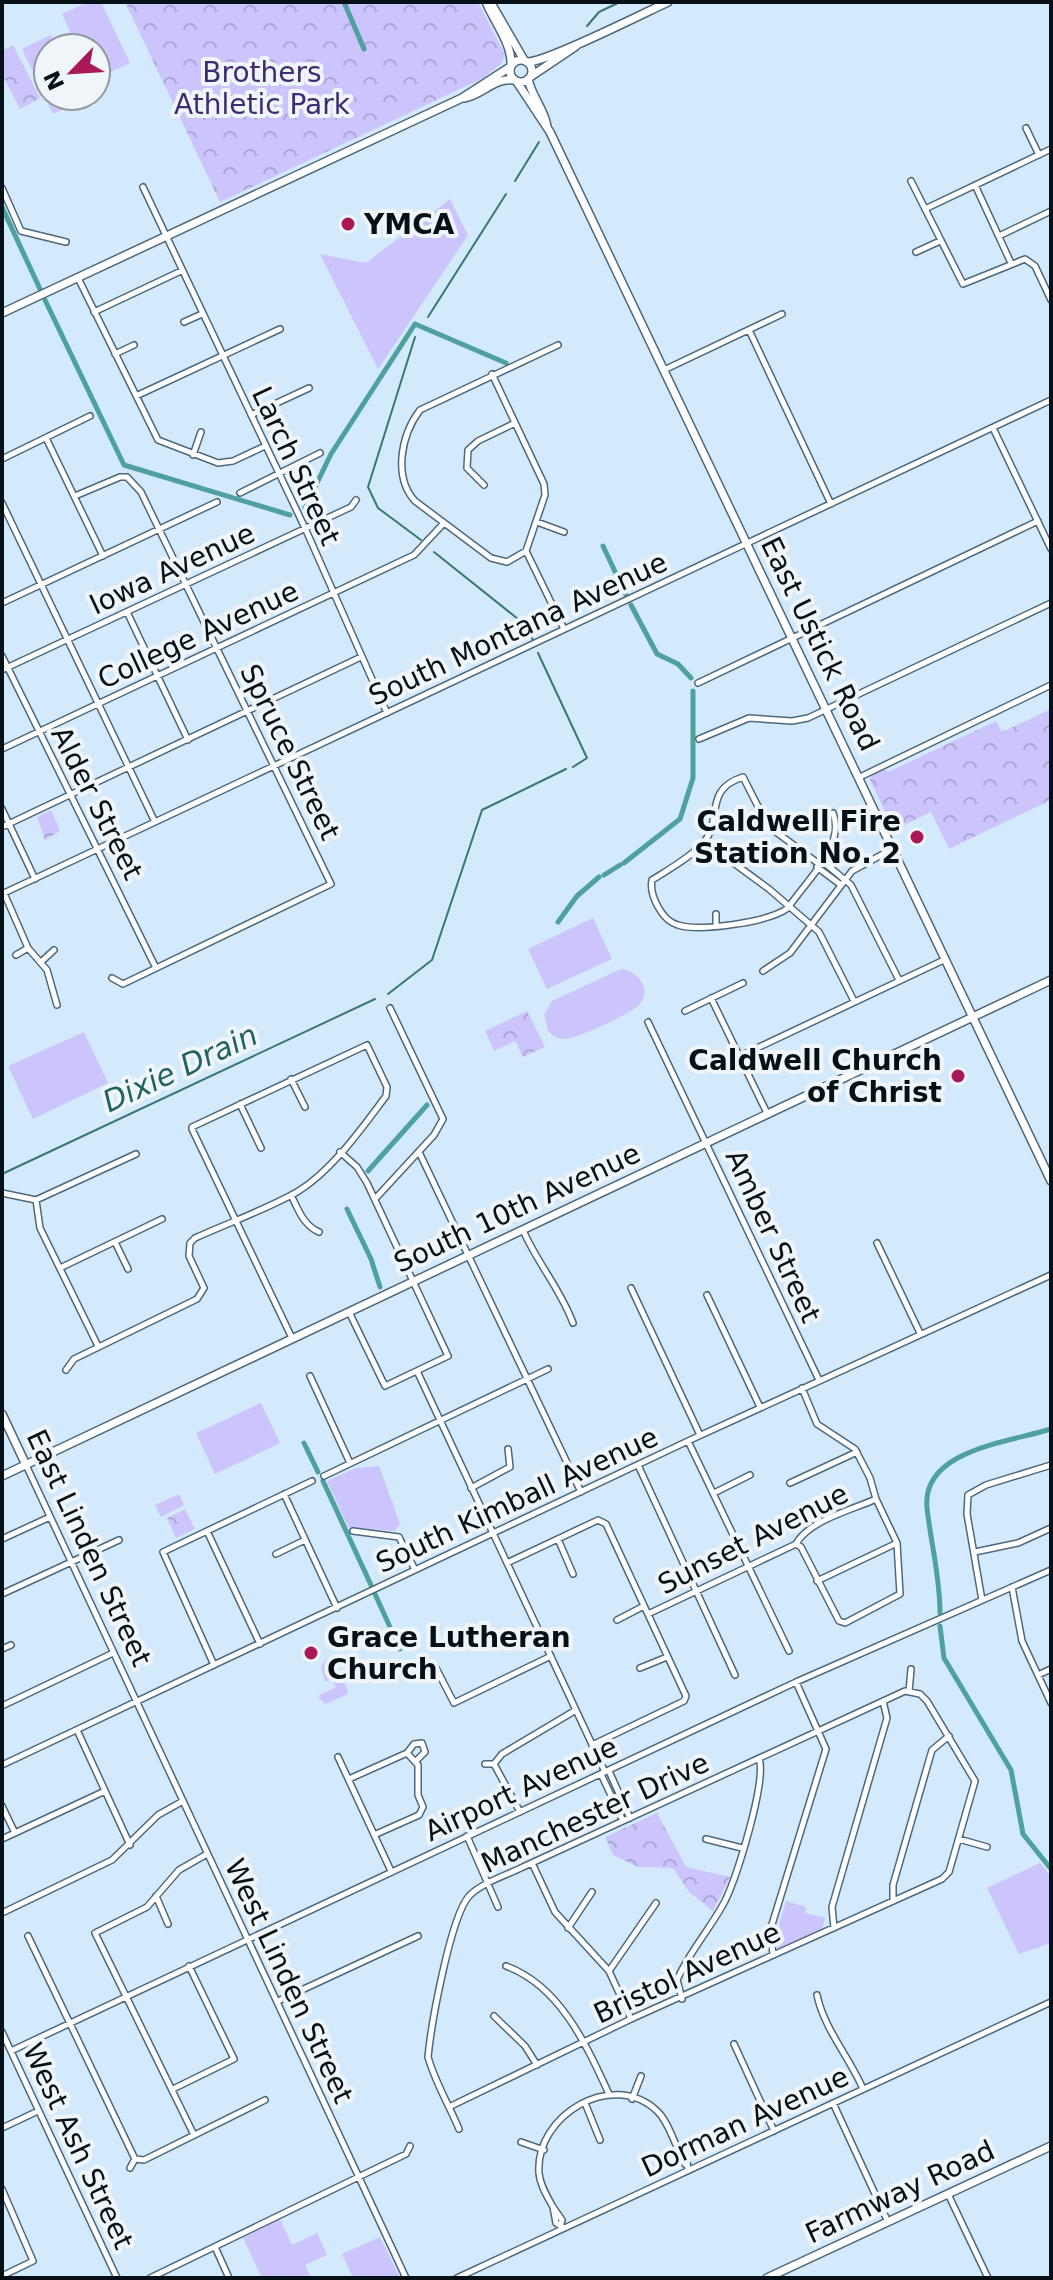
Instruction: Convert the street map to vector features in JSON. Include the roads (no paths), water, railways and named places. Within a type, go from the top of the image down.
[{"type":"main road","points":[[488,2],[526,61]]},
{"type":"main road","points":[[488,2],[498,31],[510,48],[511,66]]},
{"type":"main road","points":[[2,313],[462,98],[511,66],[526,61],[542,61],[564,47],[668,2]]},
{"type":"main road","points":[[462,98],[473,97],[501,80],[529,78],[581,42]]},
{"type":"main road","name":"East Ustick Road","points":[[526,61],[532,69],[529,78],[547,126]]},
{"type":"main road","name":"East Ustick Road","points":[[511,66],[516,81],[547,126],[975,1016],[1051,1181]]},
{"type":"main road","name":"South 10th Avenue","points":[[2,1476],[1051,980]]},
{"type":"main road","name":"East Linden Street","points":[[2,1414],[26,1465]]},
{"type":"main road","name":"Farmway Road","points":[[767,2278],[1051,2146]]},
{"type":"street","points":[[1026,128],[1039,155]]},
{"type":"street","points":[[925,209],[1051,149]]},
{"type":"street","points":[[911,181],[963,284],[1025,259],[1031,261],[1051,300]]},
{"type":"street","points":[[975,185],[1011,263]]},
{"type":"street","name":"Larch Street","points":[[143,187],[305,528],[332,595],[387,713]]},
{"type":"street","points":[[2,188],[21,231],[66,242]]},
{"type":"street","points":[[999,236],[1051,211]]},
{"type":"street","points":[[916,252],[940,241]]},
{"type":"street","points":[[94,312],[181,271]]},
{"type":"street","points":[[1041,279],[1051,274]]},
{"type":"street","points":[[78,278],[158,440],[193,455],[227,463],[265,446]]},
{"type":"street","points":[[184,322],[202,314]]},
{"type":"street","points":[[664,370],[782,314]]},
{"type":"street","points":[[136,396],[280,329]]},
{"type":"street","points":[[749,330],[831,504]]},
{"type":"street","points":[[115,354],[134,345]]},
{"type":"street","points":[[492,374],[546,489],[526,551],[514,560],[500,562],[415,501],[405,488],[400,473],[415,416],[438,399],[492,374],[558,345]]},
{"type":"street","points":[[251,415],[309,388]]},
{"type":"street","name":"South Montana Avenue","points":[[3,894],[1051,400]]},
{"type":"street","points":[[2,459],[90,416]]},
{"type":"street","points":[[484,485],[467,468],[468,450],[478,441],[515,423]]},
{"type":"street","points":[[993,428],[1051,549]]},
{"type":"street","points":[[193,455],[201,432]]},
{"type":"street","points":[[46,438],[103,556]]},
{"type":"street","points":[[240,493],[320,453]]},
{"type":"street","name":"Spruce Street","points":[[75,496],[118,477],[127,477],[135,483],[331,884],[156,968]]},
{"type":"street","name":"Iowa Avenue","points":[[5,669],[351,507],[356,500]]},
{"type":"street","points":[[2,603],[217,502]]},
{"type":"street","points":[[2,503],[155,822]]},
{"type":"street","points":[[698,683],[1038,521]]},
{"type":"street","points":[[537,522],[564,532]]},
{"type":"street","name":"College Avenue","points":[[2,749],[414,555],[444,523]]},
{"type":"street","points":[[526,551],[564,629]]},
{"type":"street","points":[[699,739],[749,718],[792,721],[827,709],[1051,603]]},
{"type":"street","points":[[127,612],[188,740]]},
{"type":"street","name":"Alder Street","points":[[2,656],[5,669],[156,968]]},
{"type":"street","points":[[2,827],[361,657]]},
{"type":"street","points":[[860,777],[1051,685]]},
{"type":"street","points":[[833,813],[837,833],[819,863],[788,908],[755,921],[680,926],[664,916],[651,889],[652,880],[705,842],[719,792],[731,781],[743,777],[768,826],[819,863],[845,878],[899,980]]},
{"type":"street","points":[[2,809],[35,879]]},
{"type":"street","points":[[705,842],[769,889],[812,926],[828,949],[854,1001]]},
{"type":"street","points":[[763,971],[790,953],[845,878],[859,864],[894,848]]},
{"type":"street","points":[[819,863],[841,885]]},
{"type":"street","points":[[3,894],[28,948],[41,962],[57,1005]]},
{"type":"street","points":[[716,914],[716,924]]},
{"type":"street","points":[[16,955],[28,948]]},
{"type":"street","points":[[41,962],[54,950]]},
{"type":"street","points":[[740,1056],[947,959]]},
{"type":"street","points":[[112,978],[117,983],[156,968]]},
{"type":"street","points":[[685,1011],[743,983]]},
{"type":"street","points":[[711,998],[767,1113]]},
{"type":"street","points":[[375,1199],[442,1125],[443,1119],[390,1008]]},
{"type":"street","name":"Amber Street","points":[[648,1022],[819,1380]]},
{"type":"street","points":[[66,1370],[74,1359],[203,1294],[187,1248],[195,1238],[235,1220],[291,1195],[314,1179],[340,1152],[386,1096],[387,1087],[370,1047],[362,1045],[192,1129],[235,1220],[292,1338]]},
{"type":"street","points":[[291,1079],[305,1107]]},
{"type":"street","points":[[240,1104],[261,1148]]},
{"type":"street","points":[[340,1152],[357,1167],[375,1199],[448,1356],[385,1386],[349,1312]]},
{"type":"street","points":[[419,1152],[581,1492]]},
{"type":"street","points":[[2,1193],[36,1200],[136,1154]]},
{"type":"street","points":[[291,1195],[301,1217],[310,1228],[319,1232]]},
{"type":"street","points":[[36,1200],[34,1208],[40,1228],[98,1346]]},
{"type":"street","points":[[60,1268],[162,1219]]},
{"type":"street","points":[[522,1229],[535,1260],[554,1282],[573,1323]]},
{"type":"street","points":[[115,1242],[128,1269]]},
{"type":"street","points":[[877,1243],[920,1333]]},
{"type":"street","name":"South Kimball Avenue","points":[[2,1765],[700,1435],[1051,1275]]},
{"type":"street","points":[[631,1288],[700,1435]]},
{"type":"street","points":[[707,1295],[760,1407]]},
{"type":"street","points":[[324,1476],[548,1369]]},
{"type":"street","points":[[417,1371],[592,1745],[630,1818]]},
{"type":"street","points":[[310,1376],[350,1463]]},
{"type":"street","points":[[796,1544],[801,1547],[841,1622],[900,1594],[897,1543],[876,1499],[870,1478],[857,1452],[817,1424],[802,1388]]},
{"type":"street","points":[[688,1441],[789,1651]]},
{"type":"street","points":[[471,1488],[510,1467],[508,1449]]},
{"type":"street","points":[[790,1483],[857,1452]]},
{"type":"street","name":"East Linden Street","points":[[26,1465],[136,1701]]},
{"type":"street","points":[[638,1465],[735,1675]]},
{"type":"street","points":[[982,1600],[965,1502],[968,1495],[986,1485],[1051,1465]]},
{"type":"street","points":[[714,1493],[750,1475]]},
{"type":"street","points":[[214,1665],[163,1552],[312,1481]]},
{"type":"street","points":[[284,1494],[337,1608]]},
{"type":"street","name":"Sunset Avenue","points":[[648,1614],[796,1544],[804,1533],[876,1499]]},
{"type":"street","points":[[2,1539],[50,1517]]},
{"type":"street","points":[[507,1563],[598,1520],[604,1522],[648,1614],[686,1696],[684,1701],[592,1745]]},
{"type":"street","points":[[975,1552],[1018,1543],[1051,1528]]},
{"type":"street","points":[[207,1531],[260,1644]]},
{"type":"street","points":[[353,1531],[396,1535],[415,1570]]},
{"type":"street","points":[[558,1539],[573,1574]]},
{"type":"street","points":[[2,1594],[119,1540]]},
{"type":"street","points":[[276,1554],[305,1540]]},
{"type":"street","points":[[817,1581],[897,1543]]},
{"type":"street","name":"Airport Avenue","points":[[11,2051],[796,1682],[1051,1570]]},
{"type":"street","points":[[1012,1587],[1015,1619],[1051,1703]]},
{"type":"street","points":[[617,1620],[644,1606]]},
{"type":"street","points":[[2,1649],[11,1645]]},
{"type":"street","points":[[2,1706],[113,1653]]},
{"type":"street","points":[[436,1668],[454,1703],[551,1656]]},
{"type":"street","points":[[640,1668],[667,1657]]},
{"type":"street","points":[[909,1692],[911,1669]]},
{"type":"street","points":[[1038,1675],[1051,1669]]},
{"type":"street","points":[[773,1954],[770,1931],[826,1749],[796,1682]]},
{"type":"street","name":"Manchester Drive","points":[[459,2129],[428,2057],[431,2030],[462,1907],[469,1896],[532,1863],[819,1729],[909,1692],[920,1694],[950,1736]]},
{"type":"street","name":"West Linden Street","points":[[136,1701],[406,2278]]},
{"type":"street","points":[[834,1928],[832,1907],[887,1718],[883,1701]]},
{"type":"street","points":[[494,1764],[502,1754],[576,1710]]},
{"type":"street","points":[[77,1730],[130,1845]]},
{"type":"street","points":[[893,1901],[893,1885],[932,1750],[950,1736],[975,1781],[959,1839],[987,1847]]},
{"type":"street","points":[[349,1779],[407,1753],[414,1744],[424,1745],[425,1752],[416,1761]]},
{"type":"street","points":[[374,1835],[419,1815],[423,1807],[418,1795],[416,1761],[407,1753]]},
{"type":"street","points":[[338,1757],[391,1871]]},
{"type":"street","points":[[682,1999],[677,1980],[724,1901],[742,1848],[761,1784],[759,1758]]},
{"type":"street","points":[[485,1764],[494,1764]]},
{"type":"street","points":[[494,1764],[520,1812]]},
{"type":"street","points":[[605,1772],[623,1821]]},
{"type":"street","points":[[2,1839],[105,1791]]},
{"type":"street","points":[[2,1913],[112,1860],[158,1815],[183,1801]]},
{"type":"street","points":[[2,1806],[15,1833]]},
{"type":"street","points":[[467,1836],[498,1907]]},
{"type":"street","points":[[706,1839],[742,1848]]},
{"type":"street","name":"Bristol Avenue","points":[[449,2107],[631,2019],[682,1999],[773,1954],[942,1879],[949,1872],[959,1839]]},
{"type":"street","points":[[194,2135],[95,1933],[137,1914],[179,1870],[207,1854]]},
{"type":"street","points":[[532,1863],[555,1912],[609,1971],[631,2019]]},
{"type":"street","points":[[568,1928],[592,1892]]},
{"type":"street","points":[[156,1896],[168,1924]]},
{"type":"street","points":[[609,1971],[656,1903]]},
{"type":"street","points":[[28,1936],[135,2159]]},
{"type":"street","points":[[277,2002],[418,1936]]},
{"type":"street","points":[[173,2089],[234,2059],[189,1966]]},
{"type":"street","points":[[506,1966],[523,1972],[573,2022],[609,2094]]},
{"type":"street","points":[[817,1995],[841,2052],[854,2068],[863,2089]]},
{"type":"street","name":"Dorman Avenue","points":[[457,2278],[687,2167],[774,2131],[1051,2002]]},
{"type":"street","points":[[494,2016],[525,2046],[537,2065]]},
{"type":"street","name":"West Ash Street","points":[[2,2032],[117,2278]]},
{"type":"street","points":[[734,2044],[774,2131]]},
{"type":"street","points":[[632,2099],[641,2076]]},
{"type":"street","points":[[562,2226],[538,2169],[562,2114],[585,2103],[609,2094],[632,2099],[659,2113],[682,2151],[687,2167]]},
{"type":"street","points":[[135,2159],[144,2160],[265,2100]]},
{"type":"street","points":[[585,2103],[600,2140]]},
{"type":"street","points":[[833,2103],[889,2222]]},
{"type":"street","points":[[2,2128],[38,2111]]},
{"type":"street","points":[[521,2142],[544,2150]]},
{"type":"street","points":[[154,2277],[406,2154],[410,2146]]},
{"type":"street","points":[[130,2168],[135,2159]]},
{"type":"street","points":[[2,2189],[33,2261],[2,2276]]},
{"type":"street","points":[[948,2194],[988,2278]]},
{"type":"street","points":[[215,2247],[229,2278]]},
{"type":"waterway","points":[[344,2],[364,49]]},
{"type":"waterway","name":"Dixie Drain","points":[[587,26],[599,12],[620,2]]},
{"type":"waterway","name":"Dixie Drain","points":[[515,181],[539,142]]},
{"type":"waterway","name":"Dixie Drain","points":[[428,317],[506,194]]},
{"type":"waterway","points":[[2,207],[40,289]]},
{"type":"waterway","points":[[45,300],[124,465],[290,515]]},
{"type":"waterway","points":[[305,508],[331,454],[415,324],[506,363]]},
{"type":"waterway","name":"Dixie Drain","points":[[415,337],[368,487],[378,508],[421,540]]},
{"type":"waterway","points":[[603,546],[626,595]]},
{"type":"waterway","name":"Dixie Drain","points":[[434,552],[523,623],[533,640]]},
{"type":"waterway","points":[[631,605],[657,654],[678,664],[691,678]]},
{"type":"waterway","name":"Dixie Drain","points":[[538,653],[587,758],[573,767]]},
{"type":"waterway","points":[[624,863],[680,819],[693,778],[693,691]]},
{"type":"waterway","name":"Dixie Drain","points":[[388,994],[432,960],[482,810],[566,769]]},
{"type":"waterway","points":[[604,875],[620,865]]},
{"type":"waterway","points":[[558,922],[577,896],[599,877]]},
{"type":"waterway","name":"Dixie Drain","points":[[2,1174],[375,999]]},
{"type":"waterway","points":[[368,1171],[427,1105]]},
{"type":"waterway","points":[[347,1209],[371,1259],[380,1287]]},
{"type":"waterway","points":[[940,1613],[927,1508],[929,1488],[938,1473],[971,1452],[1051,1429]]},
{"type":"waterway","points":[[304,1443],[318,1472]]},
{"type":"waterway","points":[[323,1481],[371,1585]]},
{"type":"waterway","points":[[375,1594],[400,1649]]},
{"type":"waterway","points":[[940,1626],[944,1658],[1011,1770],[1023,1834],[1051,1869]]},
{"type":"place","name":"YMCA","points":[[348,224]]},
{"type":"place","name":"Caldwell Fire Station No. 2","points":[[917,837]]},
{"type":"place","name":"Caldwell Church of Christ","points":[[958,1076]]},
{"type":"place","name":"Grace Lutheran Church","points":[[311,1653]]},
{"type":"park label","name":"Brothers Athletic Park","points":[[262,88]]}]
